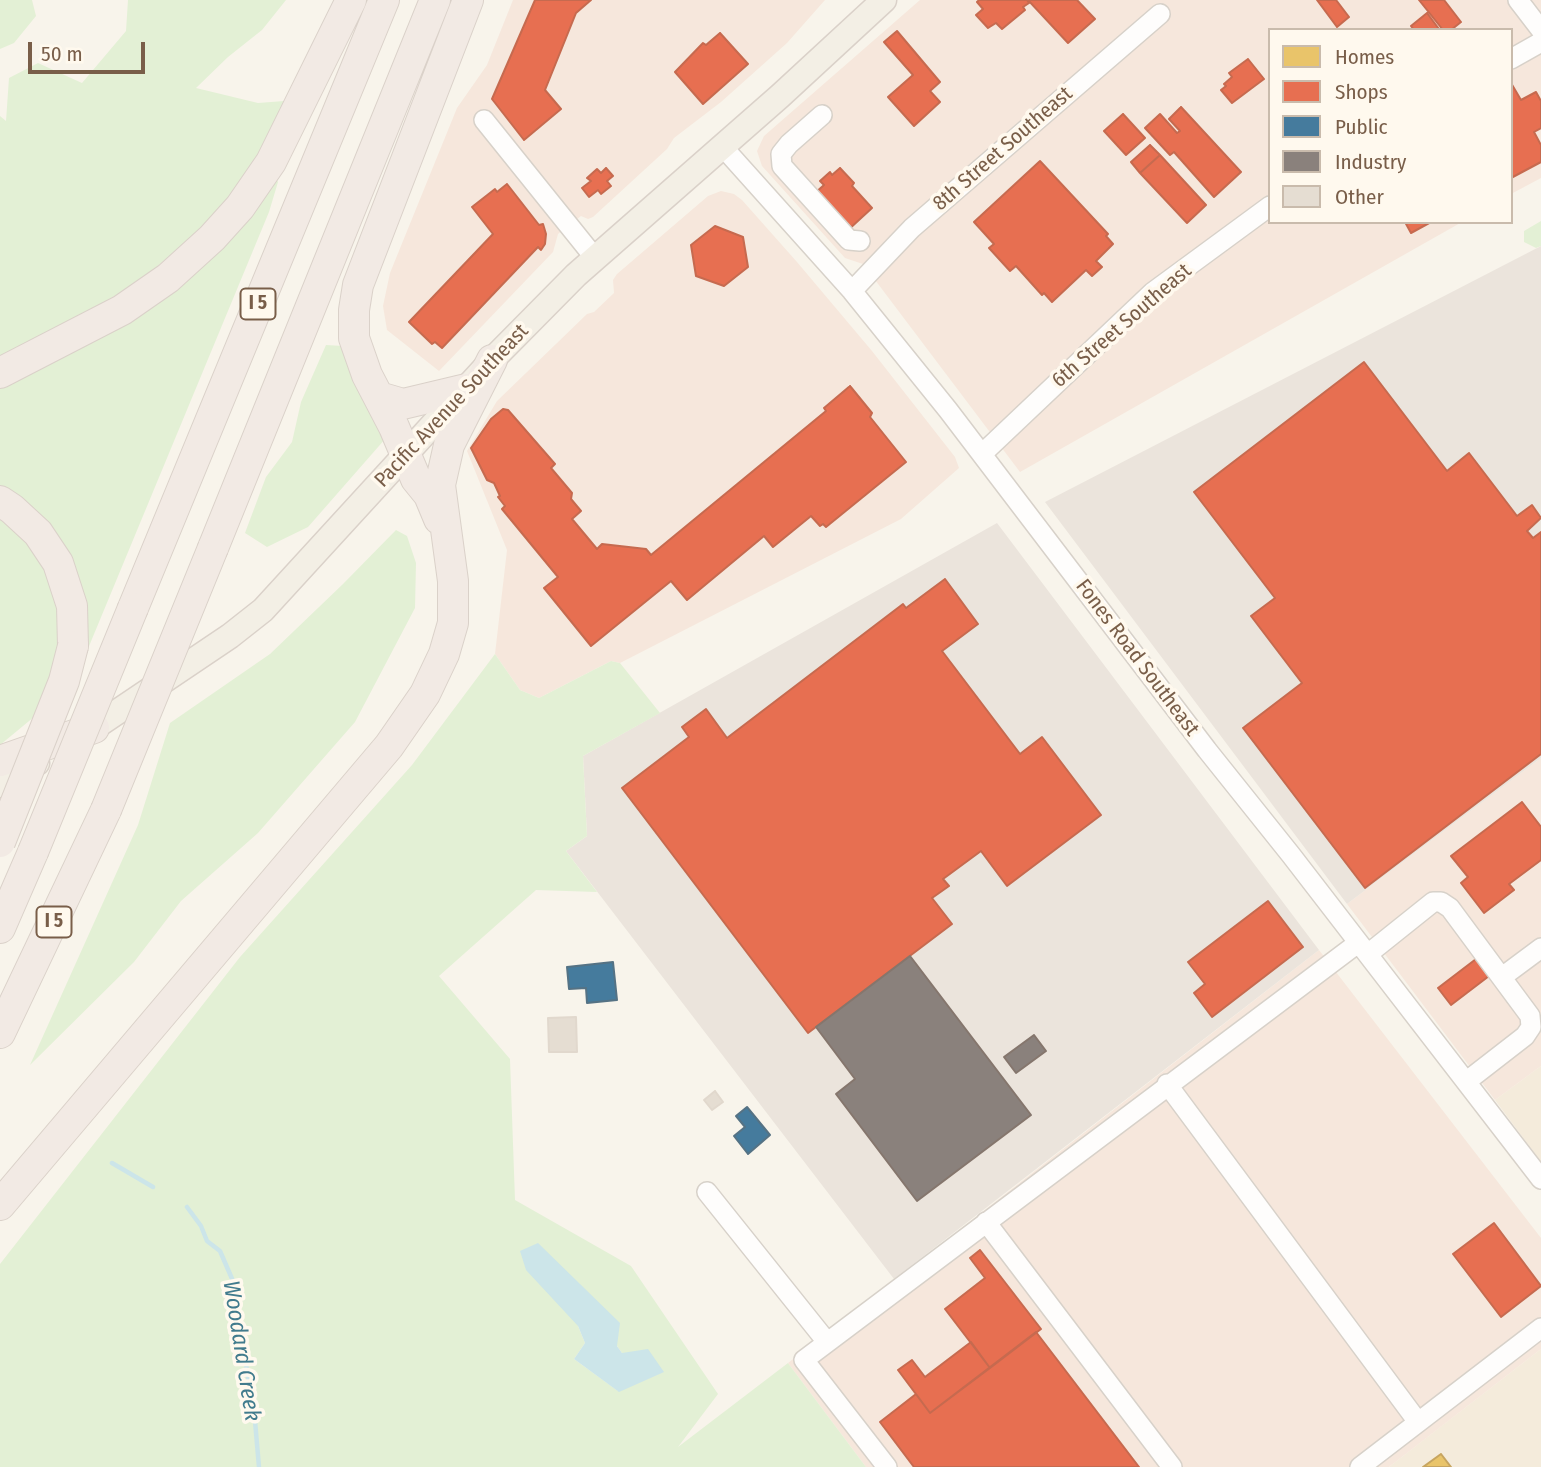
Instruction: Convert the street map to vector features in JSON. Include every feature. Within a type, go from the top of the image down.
[{"type":"highway","points":[[0,373],[99,323],[145,295],[212,238],[240,207],[271,162],[351,0]]},
{"type":"highway","name":"I 5","points":[[0,929],[384,0]]},
{"type":"highway","name":"I 5","points":[[0,1032],[106,810],[435,0]]},
{"type":"highway","points":[[446,535],[429,495],[416,479],[367,375],[354,338],[354,310],[358,285],[468,0]]},
{"type":"highway","points":[[0,1205],[389,746],[425,694],[444,653],[453,623],[453,581],[440,485],[449,444],[492,360]]},
{"type":"highway","points":[[379,397],[403,404],[466,389]]},
{"type":"highway","points":[[0,501],[27,521],[58,563],[72,606],[73,646],[64,681],[0,842]]},
{"type":"highway","points":[[0,761],[94,728]]},
{"type":"main road","name":"Pacific Avenue Southeast","points":[[0,785],[94,728],[230,636],[263,610],[492,360],[595,258],[884,0]]},
{"type":"street","points":[[1518,0],[1541,30]]},
{"type":"street","name":"8th Street Southeast","points":[[852,291],[912,228],[1160,14]]},
{"type":"street","points":[[1513,58],[1541,42]]},
{"type":"street","points":[[822,115],[781,154],[782,166],[849,240],[860,241]]},
{"type":"street","points":[[484,120],[595,258]]},
{"type":"street","name":"Fones Road Southeast","points":[[722,146],[852,291],[982,454],[1207,750],[1541,1179]]},
{"type":"street","name":"6th Street Southeast","points":[[982,454],[1153,292],[1268,207]]},
{"type":"street","points":[[887,1467],[804,1360],[1167,1084],[1433,902],[1441,902],[1450,908],[1531,1016],[1531,1027],[1525,1036],[1467,1081]]},
{"type":"street","points":[[1502,977],[1541,948]]},
{"type":"street","points":[[1167,1084],[1418,1422]]},
{"type":"street","points":[[707,1192],[827,1342]]},
{"type":"street","points":[[986,1222],[1172,1467]]},
{"type":"street","points":[[1360,1467],[1541,1328]]},
{"type":"shaded area","points":[[513,0],[825,0],[787,43],[721,102],[674,138],[667,149],[593,217],[588,219],[581,216],[558,234],[553,252],[439,371],[387,330],[383,306],[390,273],[457,108],[487,65]]},
{"type":"shaded area","points":[[920,0],[1541,0],[1541,178],[1513,193],[1513,28],[1268,28],[1268,224],[1458,224],[1020,472],[863,264],[845,258],[762,166],[757,151],[764,136]]},
{"type":"shaded area","points":[[721,191],[734,194],[742,200],[797,262],[872,351],[955,457],[959,468],[901,519],[620,663],[611,661],[539,698],[520,690],[495,654],[507,550],[467,451],[497,401],[587,314],[594,312],[614,293],[613,280],[617,274],[708,196]]},
{"type":"shaded area","points":[[1541,246],[1541,758],[1347,904],[1045,502]]},
{"type":"shaded area","points":[[997,523],[1319,950],[894,1279],[566,851],[587,836],[583,756]]},
{"type":"shaded area","points":[[1541,758],[1541,1066],[1495,1100],[1347,904]]},
{"type":"shaded area","points":[[1319,950],[1541,1238],[1541,1349],[1389,1467],[866,1467],[788,1363]]},
{"type":"shaded area","points":[[1541,1066],[1541,1162],[1495,1100]]},
{"type":"shaded area","points":[[1541,1349],[1541,1467],[1389,1467],[1439,1428]]},
{"type":"green space","points":[[0,0],[32,0],[36,16],[14,43],[0,49]]},
{"type":"green space","points":[[128,0],[286,0],[262,30],[228,57],[196,88],[258,103],[284,101],[248,177],[198,231],[137,284],[0,358],[0,116],[6,121],[9,78],[38,63],[82,83],[126,31]]},
{"type":"green space","points":[[277,180],[269,212],[70,692],[82,625],[0,491],[0,382],[100,331]]},
{"type":"green space","points":[[1541,221],[1541,246],[1536,248],[1524,242],[1524,231]]},
{"type":"green space","points":[[326,345],[343,346],[367,408],[386,438],[308,527],[267,547],[245,533],[266,477],[292,442],[301,402]]},
{"type":"green space","points":[[0,516],[12,525],[41,559],[57,599],[61,638],[40,712],[0,745]]},
{"type":"green space","points":[[396,530],[407,536],[416,563],[415,608],[355,722],[258,833],[181,901],[134,962],[30,1065],[138,825],[170,723],[270,654]]},
{"type":"green space","points":[[495,654],[520,690],[539,698],[611,661],[620,663],[660,713],[583,756],[587,836],[566,851],[597,892],[536,890],[439,976],[510,1059],[515,1200],[631,1266],[718,1394],[678,1447],[788,1363],[866,1467],[0,1467],[0,1264],[240,957],[412,765]],"holes":[[[578,1326],[617,1346],[622,1353],[618,1391],[574,1359],[585,1343]]]},
{"type":"water","points":[[538,1243],[620,1323],[617,1346],[622,1353],[648,1349],[664,1372],[619,1392],[574,1359],[585,1343],[578,1326],[526,1270],[520,1251]]},
{"type":"building: Homes","points":[[1441,1454],[1451,1467],[1423,1467]]},
{"type":"building: Shops","points":[[535,0],[591,0],[576,13],[545,90],[561,109],[524,140],[492,99]]},
{"type":"building: Shops","points":[[1027,0],[1029,3],[1023,7],[1025,10],[1002,29],[996,23],[988,28],[976,15],[983,9],[977,2]]},
{"type":"building: Shops","points":[[1028,0],[1077,0],[1095,19],[1068,43]]},
{"type":"building: Shops","points":[[1317,0],[1336,0],[1349,17],[1337,27]]},
{"type":"building: Shops","points":[[1419,0],[1444,0],[1461,22],[1454,28],[1441,28]]},
{"type":"building: Shops","points":[[1427,13],[1438,28],[1412,28],[1411,26]]},
{"type":"building: Shops","points":[[897,31],[940,82],[930,91],[940,102],[914,126],[888,97],[913,75],[884,42]]},
{"type":"building: Shops","points":[[720,33],[748,64],[703,104],[675,72],[703,43],[706,45]]},
{"type":"building: Shops","points":[[1248,59],[1264,79],[1232,103],[1221,90],[1232,77],[1229,73]]},
{"type":"building: Shops","points":[[1513,86],[1521,100],[1536,92],[1541,101],[1541,128],[1534,132],[1541,145],[1541,162],[1513,177]]},
{"type":"building: Shops","points":[[1181,107],[1241,172],[1214,197],[1174,152],[1170,155],[1145,128],[1160,114],[1177,133],[1180,131],[1169,119]]},
{"type":"building: Shops","points":[[1123,114],[1145,138],[1126,155],[1104,131]]},
{"type":"building: Shops","points":[[1150,145],[1160,155],[1140,173],[1131,162]]},
{"type":"building: Shops","points":[[1160,155],[1206,205],[1187,223],[1140,173]]},
{"type":"building: Shops","points":[[1040,161],[1108,234],[1106,236],[1113,244],[1096,261],[1102,267],[1092,276],[1086,270],[1052,302],[1044,293],[1042,295],[1016,266],[1010,271],[989,248],[994,244],[974,222]]},
{"type":"building: Shops","points":[[606,168],[613,176],[607,181],[611,186],[601,194],[598,190],[589,197],[582,188],[591,181],[587,178],[597,169],[601,173]]},
{"type":"building: Shops","points":[[840,168],[872,208],[847,231],[814,194],[824,185],[820,181]]},
{"type":"building: Shops","points":[[507,184],[539,225],[543,224],[545,244],[541,250],[538,247],[442,348],[435,342],[432,344],[409,322],[493,234],[472,207],[495,189],[497,192]]},
{"type":"building: Shops","points":[[1406,224],[1427,224],[1411,233]]},
{"type":"building: Shops","points":[[715,226],[743,237],[748,267],[724,286],[696,276],[691,245]]},
{"type":"building: Shops","points":[[1364,362],[1447,471],[1469,453],[1517,516],[1532,505],[1541,518],[1527,531],[1533,538],[1541,532],[1541,754],[1365,888],[1243,728],[1302,683],[1251,616],[1275,598],[1194,492]]},
{"type":"building: Shops","points":[[850,386],[872,413],[870,417],[906,462],[826,527],[823,524],[820,526],[811,516],[773,547],[764,536],[687,600],[671,581],[591,646],[544,588],[558,577],[502,509],[505,506],[498,497],[500,496],[494,483],[487,480],[471,448],[491,419],[503,409],[508,410],[555,464],[551,468],[572,493],[571,499],[581,511],[572,519],[597,549],[602,544],[646,549],[651,555],[826,411],[824,408]]},
{"type":"building: Shops","points":[[945,579],[978,624],[942,651],[1020,754],[1042,737],[1101,815],[1007,886],[981,851],[943,879],[949,886],[932,898],[952,924],[808,1033],[622,788],[689,737],[682,727],[706,709],[727,738],[903,604],[906,608]]},
{"type":"building: Shops","points":[[1522,802],[1541,827],[1541,860],[1509,884],[1514,890],[1484,913],[1461,883],[1468,877],[1451,856]]},
{"type":"building: Shops","points":[[1268,901],[1303,947],[1212,1017],[1194,993],[1205,984],[1188,962]]},
{"type":"building: Shops","points":[[1476,959],[1489,976],[1451,1005],[1438,988]]},
{"type":"building: Shops","points":[[1494,1223],[1541,1286],[1501,1317],[1453,1254]]},
{"type":"building: Shops","points":[[980,1250],[1041,1329],[990,1368],[945,1309],[985,1278],[970,1258]]},
{"type":"building: Shops","points":[[1036,1332],[1139,1467],[914,1467],[880,1422],[916,1394],[930,1413]]},
{"type":"building: Shops","points":[[971,1342],[990,1368],[930,1413],[898,1370],[912,1360],[925,1377]]},
{"type":"building: Public","points":[[613,962],[617,1000],[587,1003],[586,988],[569,989],[567,967]]},
{"type":"building: Public","points":[[747,1107],[770,1135],[748,1154],[734,1136],[745,1127],[736,1116]]},
{"type":"building: Industry","points":[[910,956],[1031,1115],[917,1201],[836,1094],[855,1079],[816,1027]]},
{"type":"building: Industry","points":[[1034,1035],[1046,1051],[1016,1073],[1004,1057]]},
{"type":"building: Other","points":[[576,1017],[577,1052],[549,1052],[548,1018]]},
{"type":"building: Other","points":[[715,1091],[723,1102],[712,1110],[704,1100]]},
{"type":"waterway","name":"Woodard Creek","points":[[112,1163],[153,1187]]},
{"type":"waterway","name":"Woodard Creek","points":[[187,1207],[201,1226],[207,1241],[220,1251],[233,1281],[255,1421],[259,1467]]}]
